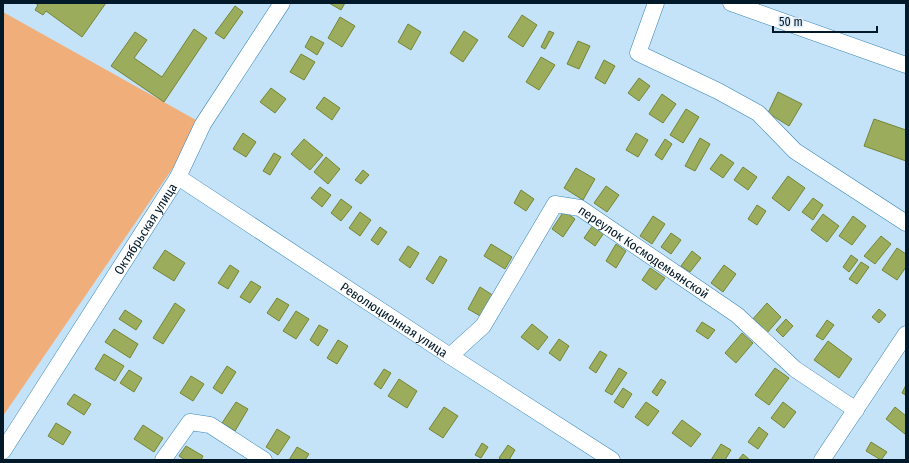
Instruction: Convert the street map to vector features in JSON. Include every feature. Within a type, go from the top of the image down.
[{"type":"street","name":"Октябрьская улица","points":[[3,451],[178,177],[203,124],[282,3]]},
{"type":"street","points":[[656,3],[638,53],[718,91],[758,113],[795,151],[906,223]]},
{"type":"street","points":[[731,3],[906,65]]},
{"type":"street","name":"Революционная улица","points":[[178,177],[450,356],[612,460]]},
{"type":"street","name":"переулок Космодемьянской","points":[[450,356],[483,326],[555,204],[580,208],[600,221],[737,315],[795,369],[856,410]]},
{"type":"street","points":[[822,460],[906,334]]},
{"type":"street","points":[[163,460],[190,422],[210,425],[264,460]]},
{"type":"shaded area","points":[[3,12],[203,124],[3,416]]},
{"type":"building","points":[[35,3],[106,3],[82,37],[46,11],[43,15],[35,10],[38,5]]},
{"type":"building","points":[[329,3],[345,3],[341,10]]},
{"type":"building","points":[[235,6],[243,12],[224,39],[215,33]]},
{"type":"building","points":[[522,15],[537,25],[523,47],[508,37]]},
{"type":"building","points":[[340,17],[355,26],[342,47],[328,38]]},
{"type":"building","points":[[408,24],[421,32],[411,50],[398,42]]},
{"type":"building","points":[[194,29],[207,38],[164,102],[111,66],[135,32],[147,40],[134,58],[162,77]]},
{"type":"building","points":[[464,31],[478,40],[463,62],[450,53]]},
{"type":"building","points":[[549,31],[554,33],[545,49],[541,47]]},
{"type":"building","points":[[311,36],[324,43],[317,55],[305,47]]},
{"type":"building","points":[[578,41],[590,46],[579,69],[567,64]]},
{"type":"building","points":[[301,54],[315,62],[304,80],[290,72]]},
{"type":"building","points":[[541,57],[555,65],[539,90],[526,82]]},
{"type":"building","points":[[604,60],[615,66],[605,84],[595,78]]},
{"type":"building","points":[[639,78],[650,86],[639,101],[628,93]]},
{"type":"building","points":[[271,88],[286,99],[275,113],[260,102]]},
{"type":"building","points":[[778,92],[802,104],[789,126],[768,113]]},
{"type":"building","points":[[662,94],[676,104],[663,123],[649,114]]},
{"type":"building","points":[[324,97],[340,108],[332,120],[316,108]]},
{"type":"building","points":[[686,109],[699,117],[683,143],[670,135]]},
{"type":"building","points":[[874,119],[906,130],[906,161],[864,146]]},
{"type":"building","points":[[243,133],[256,142],[246,157],[233,149]]},
{"type":"building","points":[[636,133],[648,140],[638,157],[626,150]]},
{"type":"building","points":[[700,138],[710,144],[695,171],[685,166]]},
{"type":"building","points":[[304,139],[323,155],[310,170],[291,154]]},
{"type":"building","points":[[665,139],[672,144],[662,160],[655,155]]},
{"type":"building","points":[[274,153],[281,157],[270,175],[263,171]]},
{"type":"building","points":[[721,154],[734,163],[723,178],[710,169]]},
{"type":"building","points":[[326,157],[340,169],[328,184],[314,172]]},
{"type":"building","points":[[743,167],[757,177],[748,190],[734,180]]},
{"type":"building","points":[[576,168],[595,179],[583,200],[564,188]]},
{"type":"building","points":[[363,170],[369,175],[361,184],[355,180]]},
{"type":"building","points":[[788,176],[805,188],[789,211],[772,198]]},
{"type":"building","points":[[606,186],[619,195],[607,212],[594,203]]},
{"type":"building","points":[[320,187],[331,195],[322,207],[311,198]]},
{"type":"building","points":[[521,190],[534,199],[526,211],[514,203]]},
{"type":"building","points":[[813,198],[823,205],[813,220],[802,212]]},
{"type":"building","points":[[341,199],[352,207],[341,221],[331,213]]},
{"type":"building","points":[[757,205],[766,211],[757,225],[748,219]]},
{"type":"building","points":[[564,211],[575,219],[563,237],[552,229]]},
{"type":"building","points":[[360,212],[371,220],[360,236],[349,228]]},
{"type":"building","points":[[823,214],[839,226],[827,242],[811,230]]},
{"type":"building","points":[[653,216],[665,224],[652,244],[640,236]]},
{"type":"building","points":[[853,216],[866,226],[852,245],[839,236]]},
{"type":"building","points":[[593,225],[604,233],[595,246],[584,238]]},
{"type":"building","points":[[380,227],[387,232],[378,245],[371,240]]},
{"type":"building","points":[[671,233],[681,240],[671,254],[661,247]]},
{"type":"building","points":[[881,236],[891,244],[875,264],[864,256]]},
{"type":"building","points":[[491,244],[512,257],[505,269],[484,256]]},
{"type":"building","points":[[616,244],[626,251],[616,268],[606,261]]},
{"type":"building","points":[[408,246],[419,253],[410,268],[399,260]]},
{"type":"building","points":[[897,248],[906,254],[906,267],[897,280],[882,270]]},
{"type":"building","points":[[165,250],[185,263],[174,281],[153,268]]},
{"type":"building","points":[[692,251],[701,258],[690,272],[681,266]]},
{"type":"building","points":[[851,255],[858,260],[849,272],[843,267]]},
{"type":"building","points":[[440,256],[447,260],[433,284],[426,279]]},
{"type":"building","points":[[861,262],[869,267],[857,284],[849,279]]},
{"type":"building","points":[[230,265],[239,271],[228,289],[218,283]]},
{"type":"building","points":[[724,265],[736,274],[723,292],[711,283]]},
{"type":"building","points":[[650,268],[665,278],[656,290],[642,280]]},
{"type":"building","points":[[251,281],[261,287],[250,303],[240,297]]},
{"type":"building","points":[[480,287],[494,296],[482,317],[468,309]]},
{"type":"building","points":[[277,298],[289,305],[279,321],[267,313]]},
{"type":"building","points":[[175,303],[185,310],[163,344],[153,338]]},
{"type":"building","points":[[767,303],[781,317],[766,334],[752,320]]},
{"type":"building","points":[[879,309],[886,315],[879,323],[872,317]]},
{"type":"building","points":[[125,310],[142,321],[136,330],[119,319]]},
{"type":"building","points":[[296,311],[309,319],[296,339],[283,331]]},
{"type":"building","points":[[786,319],[793,326],[783,337],[776,330]]},
{"type":"building","points":[[827,320],[834,325],[823,340],[816,336]]},
{"type":"building","points":[[702,322],[715,330],[708,339],[696,331]]},
{"type":"building","points":[[532,324],[548,337],[538,350],[521,337]]},
{"type":"building","points":[[319,325],[328,330],[318,346],[310,340]]},
{"type":"building","points":[[114,329],[138,344],[130,358],[105,342]]},
{"type":"building","points":[[742,333],[753,343],[736,363],[725,353]]},
{"type":"building","points":[[559,339],[569,346],[560,361],[549,353]]},
{"type":"building","points":[[338,340],[348,346],[337,364],[327,358]]},
{"type":"building","points":[[828,341],[852,359],[839,378],[814,360]]},
{"type":"building","points":[[600,351],[607,355],[596,373],[589,368]]},
{"type":"building","points":[[104,354],[124,366],[115,381],[95,369]]},
{"type":"building","points":[[227,366],[236,372],[222,394],[213,388]]},
{"type":"building","points":[[619,368],[627,373],[612,395],[605,391]]},
{"type":"building","points":[[775,368],[789,378],[769,405],[755,395]]},
{"type":"building","points":[[384,369],[391,373],[381,389],[374,384]]},
{"type":"building","points":[[129,370],[142,378],[134,392],[120,383]]},
{"type":"building","points":[[191,376],[204,384],[193,401],[180,393]]},
{"type":"building","points":[[399,379],[417,391],[407,408],[388,396]]},
{"type":"building","points":[[661,379],[666,382],[657,396],[652,392]]},
{"type":"building","points":[[906,385],[906,395],[902,393]]},
{"type":"building","points":[[623,388],[632,394],[623,408],[614,402]]},
{"type":"building","points":[[74,394],[91,404],[84,415],[67,404]]},
{"type":"building","points":[[236,402],[248,409],[235,431],[222,423]]},
{"type":"building","points":[[646,402],[659,411],[648,426],[635,417]]},
{"type":"building","points":[[783,402],[796,412],[784,428],[771,418]]},
{"type":"building","points":[[444,407],[458,416],[443,438],[429,429]]},
{"type":"building","points":[[895,407],[906,416],[905,434],[886,419]]},
{"type":"building","points":[[682,420],[701,434],[691,447],[672,433]]},
{"type":"building","points":[[56,423],[71,432],[63,445],[48,436]]},
{"type":"building","points":[[143,425],[163,438],[154,452],[134,439]]},
{"type":"building","points":[[759,427],[768,434],[758,449],[748,442]]},
{"type":"building","points":[[277,429],[290,437],[278,455],[266,447]]},
{"type":"building","points":[[871,442],[887,452],[881,460],[866,451]]},
{"type":"building","points":[[482,443],[488,447],[481,458],[475,455]]},
{"type":"building","points":[[721,444],[731,450],[725,460],[711,460]]},
{"type":"building","points":[[508,445],[515,450],[509,460],[502,460],[499,458]]},
{"type":"building","points":[[186,446],[203,456],[201,460],[185,460],[179,456]]},
{"type":"building","points":[[297,447],[309,454],[305,460],[289,460]]},
{"type":"building","points":[[743,454],[750,460],[739,459]]}]
